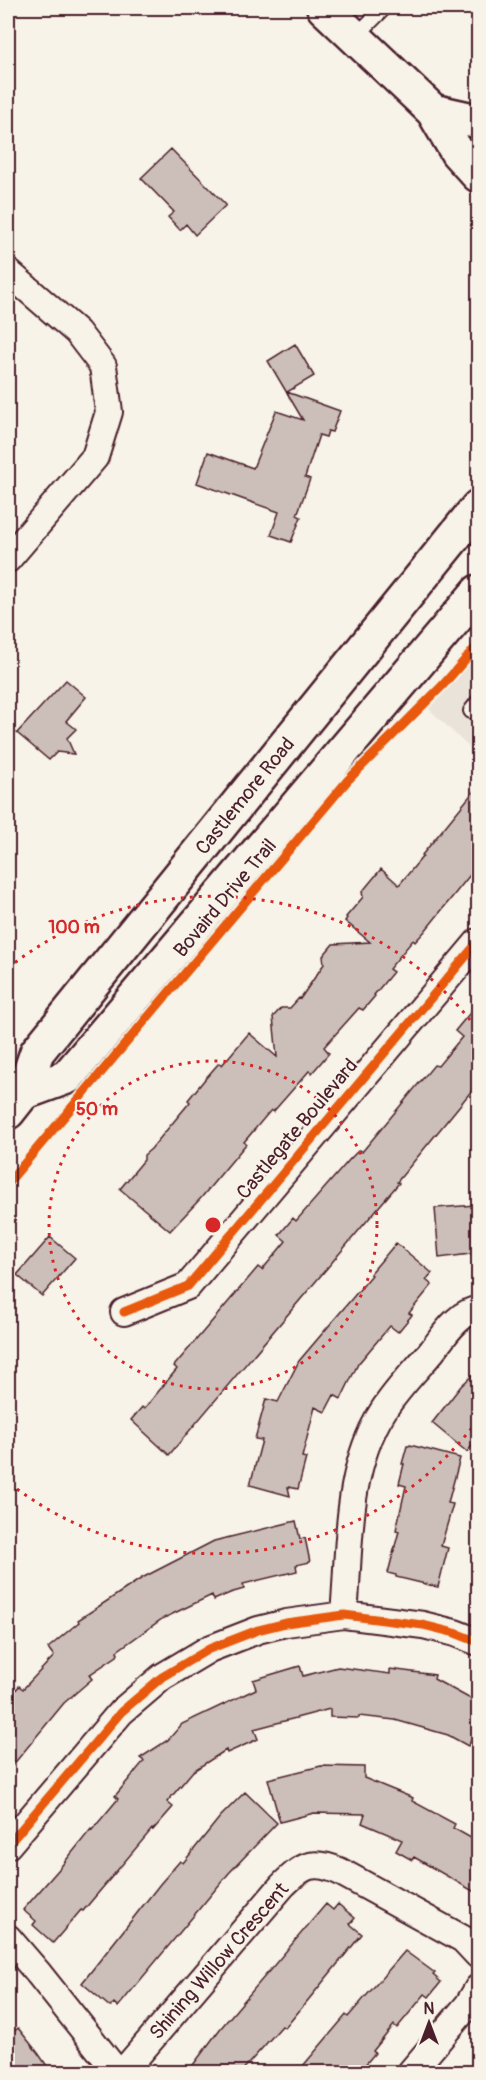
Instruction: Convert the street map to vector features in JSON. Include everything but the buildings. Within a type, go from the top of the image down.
[{"type":"main road","points":[[324,8],[433,111],[457,153],[478,175]]},
{"type":"main road","points":[[433,111],[478,121]]},
{"type":"main road","name":"Castlemore Road","points":[[15,1102],[37,1052],[478,507]]},
{"type":"main road","name":"Castlemore Road","points":[[15,1102],[67,1077],[478,591]]},
{"type":"street","points":[[8,272],[77,332],[103,366],[109,412],[95,457],[8,559]]},
{"type":"street","name":"Castlegate Boulevard","points":[[124,1312],[188,1286],[477,947]]},
{"type":"street","points":[[344,1615],[354,1488],[358,1466],[368,1441],[383,1410],[457,1321],[474,1310],[478,1310]]},
{"type":"street","points":[[8,1845],[121,1712],[162,1677],[209,1649],[258,1630],[286,1623],[344,1615],[423,1625],[455,1633],[478,1642]]},
{"type":"street","name":"Shining Willow Crescent","points":[[123,2073],[282,1886],[295,1873],[310,1865],[325,1864],[339,1871],[463,1939],[478,1955]]},
{"type":"street","points":[[8,1938],[117,2073]]},
{"type":"street","points":[[411,2073],[468,2005],[478,1988]]},
{"type":"lane","points":[[355,37],[384,8]]},
{"type":"shaded area","points":[[478,652],[478,756],[428,708]]},
{"type":"cycle path","name":"Bovaird Drive Trail","points":[[8,1183],[348,780],[442,686],[478,645]]},
{"type":"cycle path","points":[[124,1312],[188,1286],[478,942]]},
{"type":"cycle path","points":[[8,1845],[121,1712],[162,1677],[209,1649],[258,1630],[286,1623],[344,1615],[423,1625],[455,1633],[478,1642]]}]
